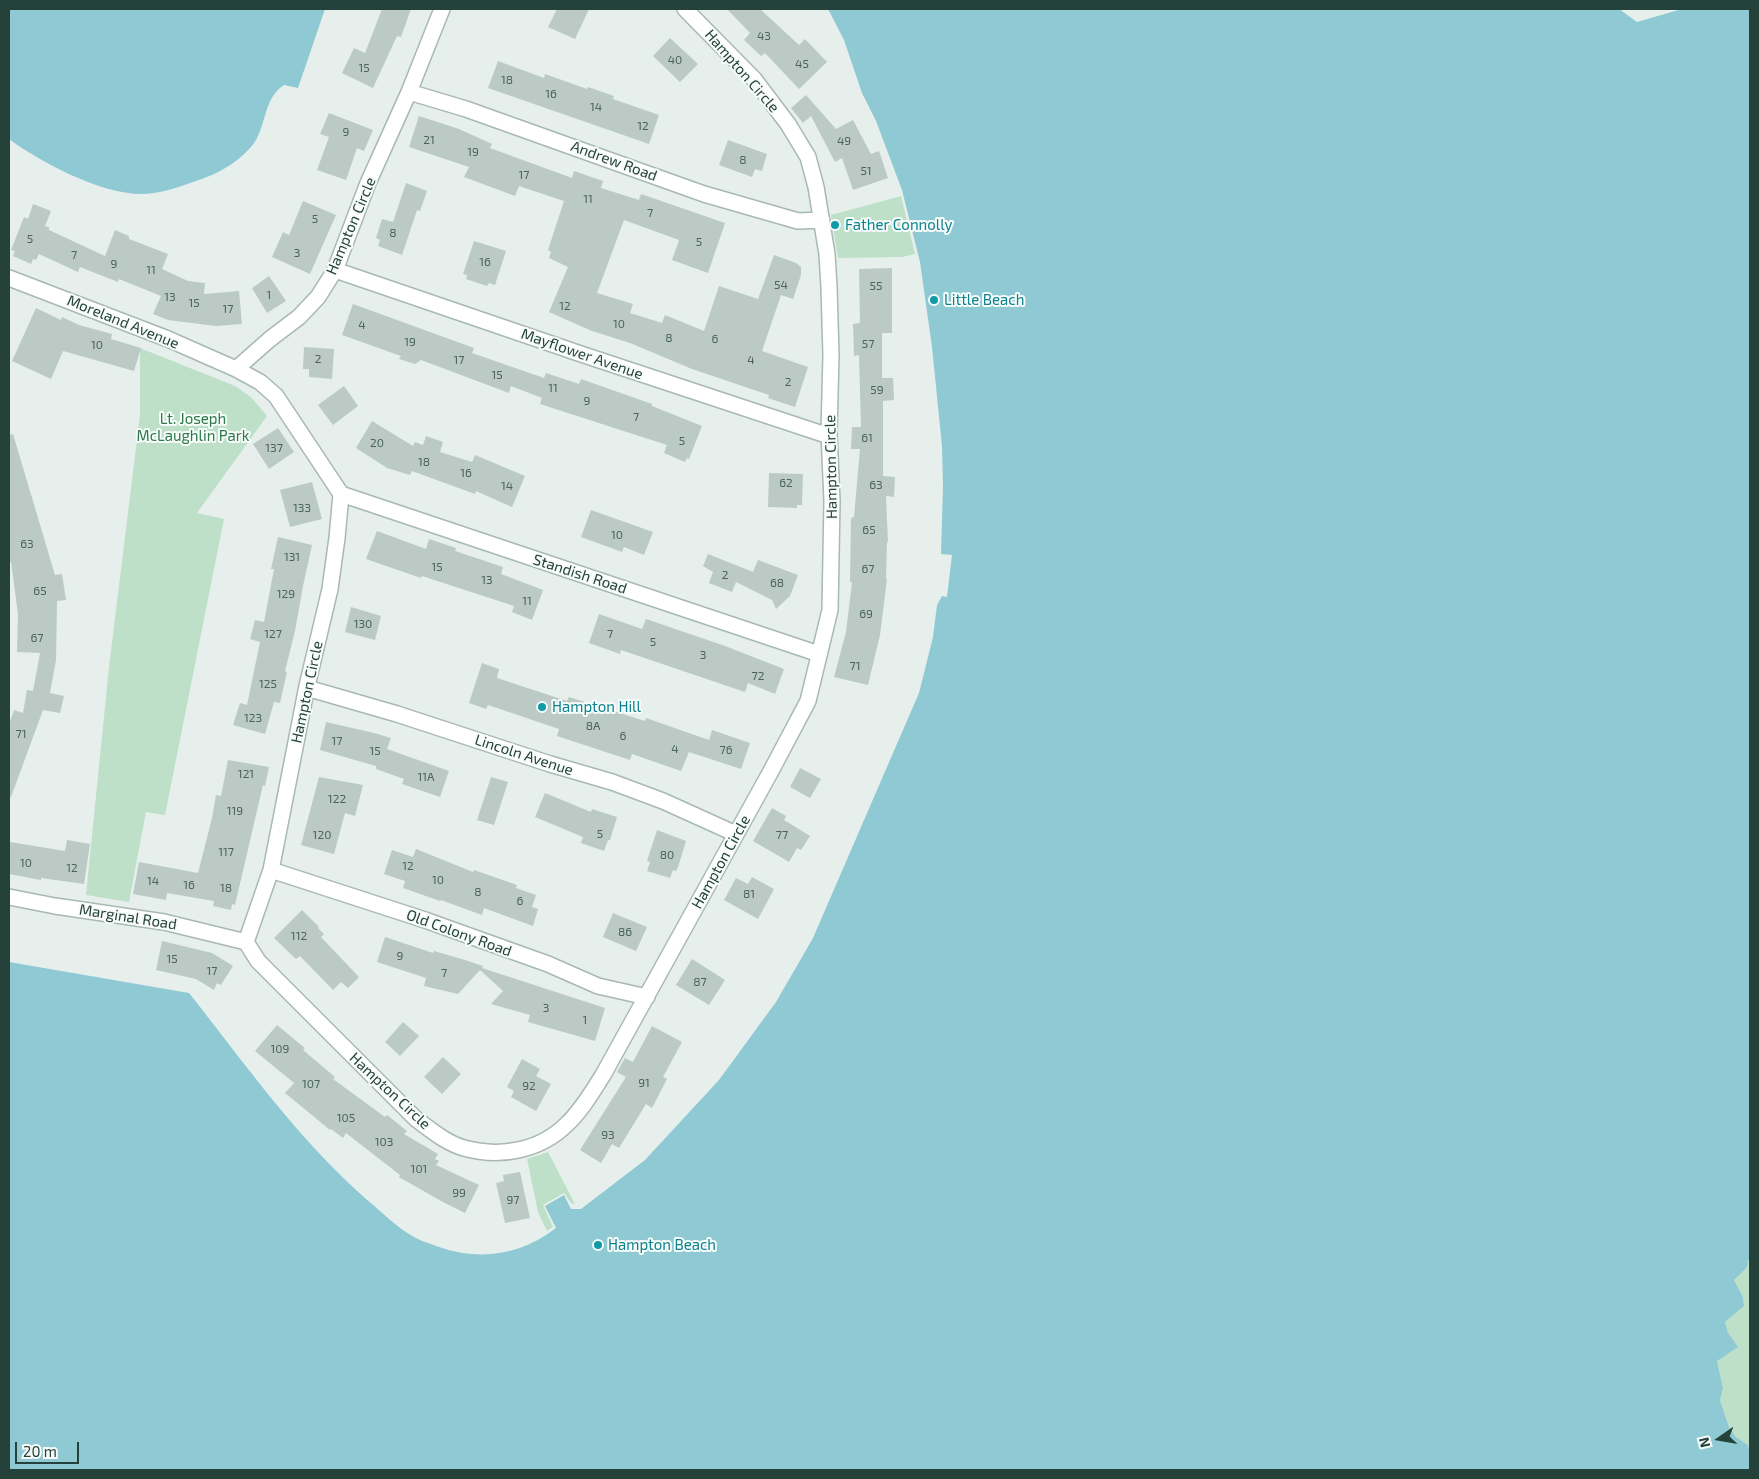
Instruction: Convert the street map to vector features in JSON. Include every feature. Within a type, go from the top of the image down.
[{"type":"street","name":"Hampton Circle","points":[[236,369],[299,317],[318,297],[335,270],[368,183],[409,92],[442,9]]},
{"type":"street","name":"Hampton Circle","points":[[341,494],[330,588],[307,688],[271,870],[246,942],[258,961],[416,1119],[441,1137],[464,1148],[487,1152],[509,1152],[531,1147],[545,1141],[567,1125],[582,1106],[603,1075],[647,997],[808,701],[830,610],[832,501],[829,436],[831,355],[829,287],[827,254],[816,187],[808,157],[788,124],[754,79],[684,9]]},
{"type":"street","name":"Andrew Road","points":[[409,92],[466,109],[704,194],[798,221],[822,220]]},
{"type":"street","name":"Mayflower Avenue","points":[[335,270],[829,436]]},
{"type":"street","name":"Moreland Avenue","points":[[9,278],[168,339],[236,369]]},
{"type":"street","points":[[236,369],[260,382],[276,396],[341,494]]},
{"type":"street","name":"Standish Road","points":[[341,494],[819,654]]},
{"type":"street","name":"Lincoln Avenue","points":[[307,688],[397,714],[550,764],[612,782],[663,801],[736,834]]},
{"type":"street","name":"Old Colony Road","points":[[271,870],[426,920],[548,964],[598,986],[647,997]]},
{"type":"street","name":"Marginal Road","points":[[9,897],[164,922],[246,942]]},
{"type":"green space","points":[[901,196],[915,254],[902,257],[838,258],[831,215]]},
{"type":"green space","name":"Lt. Joseph McLaughlin Park","points":[[140,348],[235,386],[251,397],[267,416],[197,513],[224,519],[165,815],[146,812],[129,902],[86,895],[109,667],[140,415]]},
{"type":"green space","points":[[548,1152],[575,1204],[571,1203],[564,1193],[543,1205],[553,1227],[547,1231],[538,1212],[527,1159]]},
{"type":"green space","points":[[1750,1260],[1750,1452],[1748,1445],[1736,1437],[1729,1427],[1720,1400],[1723,1388],[1717,1361],[1725,1348],[1725,1322],[1744,1306],[1743,1297],[1734,1280]]},
{"type":"water","points":[[9,9],[325,9],[298,88],[284,85],[277,91],[268,106],[260,132],[251,147],[219,172],[169,190],[141,194],[125,193],[90,183],[54,167],[9,139]]},
{"type":"water","points":[[828,9],[1619,9],[1637,22],[1682,9],[1750,9],[1750,1260],[1747,1267],[1734,1280],[1743,1297],[1744,1306],[1725,1322],[1728,1333],[1738,1347],[1717,1361],[1723,1388],[1720,1400],[1729,1427],[1736,1437],[1748,1445],[1750,1470],[9,1470],[9,962],[189,993],[295,1126],[341,1176],[389,1219],[418,1239],[447,1250],[464,1253],[496,1254],[527,1245],[542,1238],[556,1228],[545,1206],[564,1195],[571,1209],[581,1209],[645,1160],[719,1080],[776,1002],[813,938],[919,693],[933,637],[937,605],[942,596],[947,597],[952,555],[941,554],[942,446],[932,347],[920,262],[902,190],[876,121],[862,93],[844,40]]},
{"type":"building","points":[[382,9],[411,9],[401,37],[397,36],[373,88],[342,73],[354,48],[365,53]]},
{"type":"building","points":[[557,9],[589,9],[575,39],[548,27]]},
{"type":"building","points":[[727,9],[760,9],[799,45],[805,39],[827,62],[799,89],[765,53],[761,56],[744,40],[750,33]]},
{"type":"building","points":[[670,38],[698,64],[680,82],[653,56]]},
{"type":"building","points":[[498,61],[544,78],[545,74],[587,89],[588,87],[614,96],[613,99],[659,115],[649,144],[488,88]]},
{"type":"building","points":[[806,95],[836,129],[853,120],[871,154],[879,151],[888,178],[853,190],[842,158],[835,162],[811,116],[803,123],[791,108]]},
{"type":"building","points":[[329,113],[373,130],[364,151],[357,148],[346,180],[317,170],[329,137],[320,134]]},
{"type":"building","points":[[419,116],[459,129],[492,144],[490,148],[572,178],[574,171],[603,181],[601,188],[639,200],[641,194],[725,223],[708,273],[672,260],[679,240],[624,220],[597,293],[633,304],[630,313],[662,323],[665,315],[704,331],[719,286],[758,299],[774,255],[796,263],[801,267],[801,275],[793,299],[781,295],[762,351],[808,367],[795,407],[768,398],[769,395],[692,369],[630,343],[592,331],[549,312],[568,267],[549,258],[551,252],[548,250],[564,201],[519,186],[515,196],[464,177],[469,167],[409,147]]},
{"type":"building","points":[[728,140],[767,154],[762,171],[755,169],[752,177],[719,165]]},
{"type":"building","points":[[406,183],[427,191],[420,211],[417,210],[402,255],[378,246],[380,240],[376,238],[382,219],[393,222]]},
{"type":"building","points":[[303,201],[336,215],[310,274],[272,257],[283,232],[289,235]]},
{"type":"building","points":[[33,204],[51,211],[45,226],[49,227],[49,230],[105,256],[115,230],[129,236],[129,239],[168,254],[162,269],[188,281],[205,283],[204,294],[239,291],[242,324],[216,326],[168,320],[153,314],[161,296],[119,279],[118,282],[80,267],[78,272],[39,254],[36,260],[33,259],[31,264],[13,256],[15,251],[11,250],[24,217],[28,219]]},
{"type":"building","points":[[474,241],[506,251],[495,285],[489,283],[487,286],[466,279],[467,275],[463,274]]},
{"type":"building","points":[[892,268],[892,333],[882,333],[882,378],[893,378],[894,400],[883,401],[883,476],[895,477],[894,497],[886,496],[887,579],[880,635],[868,685],[834,677],[846,632],[852,582],[850,582],[851,518],[854,517],[860,449],[851,449],[852,427],[861,427],[859,355],[854,356],[853,324],[860,323],[859,269]]},
{"type":"building","points":[[269,276],[286,301],[267,313],[252,288]]},
{"type":"building","points":[[353,304],[474,348],[472,353],[544,378],[546,373],[579,384],[581,379],[652,404],[652,406],[702,426],[689,459],[687,458],[685,462],[664,453],[667,445],[540,404],[542,398],[511,386],[509,393],[421,360],[415,364],[399,359],[401,356],[342,335]]},
{"type":"building","points":[[36,308],[61,320],[62,317],[79,325],[112,334],[111,339],[141,348],[134,371],[63,351],[51,379],[12,361]]},
{"type":"building","points":[[304,347],[334,349],[332,379],[309,377],[309,369],[303,369]]},
{"type":"building","points":[[344,386],[358,406],[333,425],[318,405]]},
{"type":"building","points":[[372,421],[413,446],[415,442],[423,445],[426,436],[443,442],[440,452],[472,462],[475,455],[525,476],[512,507],[476,491],[475,494],[412,471],[410,475],[387,468],[356,448]]},
{"type":"building","points":[[278,428],[294,452],[269,469],[253,444]]},
{"type":"building","points":[[13,434],[55,575],[62,574],[66,600],[57,601],[56,660],[50,693],[64,696],[60,713],[43,710],[11,797],[9,796],[9,724],[14,710],[23,713],[27,690],[33,691],[40,653],[17,652],[18,614],[11,562],[9,563],[9,435]]},
{"type":"building","points":[[769,473],[803,474],[802,505],[797,505],[797,508],[768,507]]},
{"type":"building","points":[[312,482],[322,519],[290,527],[280,490]]},
{"type":"building","points":[[591,510],[653,532],[644,555],[624,547],[622,552],[581,537]]},
{"type":"building","points":[[377,531],[426,549],[429,539],[456,548],[455,551],[503,567],[501,574],[543,590],[532,620],[512,612],[514,606],[366,559]]},
{"type":"building","points":[[278,537],[312,545],[280,703],[274,702],[265,734],[233,725],[240,703],[247,705],[260,642],[250,639],[255,620],[264,622],[274,569],[271,569]]},
{"type":"building","points":[[708,554],[753,572],[758,560],[798,575],[790,596],[776,609],[772,600],[736,582],[732,592],[709,583],[713,572],[703,566]]},
{"type":"building","points":[[351,607],[381,616],[375,640],[345,632]]},
{"type":"building","points":[[599,614],[642,629],[646,619],[725,646],[784,669],[775,694],[748,683],[745,692],[621,650],[620,654],[589,643]]},
{"type":"building","points":[[482,663],[499,669],[497,678],[567,701],[569,697],[645,721],[646,718],[709,740],[712,730],[750,743],[741,769],[689,752],[681,771],[632,754],[630,760],[557,736],[559,729],[488,705],[486,709],[469,703]]},
{"type":"building","points":[[326,722],[391,738],[387,749],[449,771],[440,797],[402,784],[404,779],[376,769],[376,766],[320,750]]},
{"type":"building","points":[[228,760],[269,767],[265,786],[263,785],[235,905],[232,904],[231,910],[213,906],[214,901],[167,893],[166,900],[133,894],[139,862],[198,873],[216,795],[221,796]]},
{"type":"building","points":[[800,768],[821,779],[810,798],[790,787]]},
{"type":"building","points":[[319,777],[363,785],[355,816],[345,813],[334,854],[301,845]]},
{"type":"building","points":[[491,777],[508,782],[494,825],[477,820]]},
{"type":"building","points":[[545,793],[591,812],[592,809],[617,817],[610,840],[608,840],[604,851],[581,843],[583,837],[535,817]]},
{"type":"building","points":[[772,808],[786,816],[784,820],[810,836],[801,850],[797,848],[789,862],[753,841]]},
{"type":"building","points":[[657,830],[686,841],[678,867],[676,871],[673,870],[670,878],[647,871],[650,862],[647,861]]},
{"type":"building","points":[[67,840],[90,844],[84,884],[41,878],[41,880],[9,874],[10,842],[65,851]]},
{"type":"building","points":[[416,849],[473,872],[474,870],[517,885],[516,888],[536,895],[532,907],[538,909],[533,926],[484,908],[482,915],[440,901],[403,888],[405,881],[384,874],[392,850],[413,857]]},
{"type":"building","points":[[752,877],[774,889],[758,919],[724,900],[736,878],[748,884]]},
{"type":"building","points":[[302,910],[324,934],[321,937],[359,977],[348,988],[341,982],[333,990],[300,956],[296,959],[274,938]]},
{"type":"building","points":[[613,913],[647,927],[636,951],[603,937]]},
{"type":"building","points":[[385,937],[433,953],[434,951],[465,960],[483,966],[482,968],[605,1008],[595,1041],[528,1022],[530,1015],[491,1004],[503,991],[480,970],[458,994],[424,986],[426,978],[377,962]]},
{"type":"building","points":[[162,941],[212,953],[233,966],[221,985],[217,983],[214,990],[196,979],[156,970]]},
{"type":"building","points":[[692,959],[725,980],[709,1005],[676,985]]},
{"type":"building","points":[[403,1022],[419,1036],[400,1056],[385,1042]]},
{"type":"building","points":[[277,1025],[305,1048],[303,1050],[335,1077],[333,1079],[385,1117],[387,1115],[407,1131],[404,1134],[438,1154],[435,1159],[439,1161],[436,1165],[479,1185],[465,1213],[399,1177],[400,1175],[346,1133],[343,1138],[330,1130],[285,1093],[294,1083],[255,1051]]},
{"type":"building","points":[[652,1026],[682,1042],[663,1077],[667,1079],[652,1108],[646,1104],[619,1148],[612,1144],[601,1163],[580,1150],[626,1077],[617,1072],[625,1058],[633,1062]]},
{"type":"building","points":[[443,1057],[461,1074],[442,1094],[424,1077]]},
{"type":"building","points":[[522,1059],[540,1069],[536,1076],[551,1084],[536,1111],[511,1097],[514,1091],[507,1087]]},
{"type":"building","points":[[520,1172],[530,1218],[505,1223],[496,1183],[504,1181],[503,1175]]},
{"type":"place","name":"Father Connolly","points":[[835,225]]},
{"type":"place","name":"Little Beach","points":[[934,300]]},
{"type":"place","name":"Hampton Hill","points":[[542,707]]},
{"type":"place","name":"Hampton Beach","points":[[598,1245]]}]
